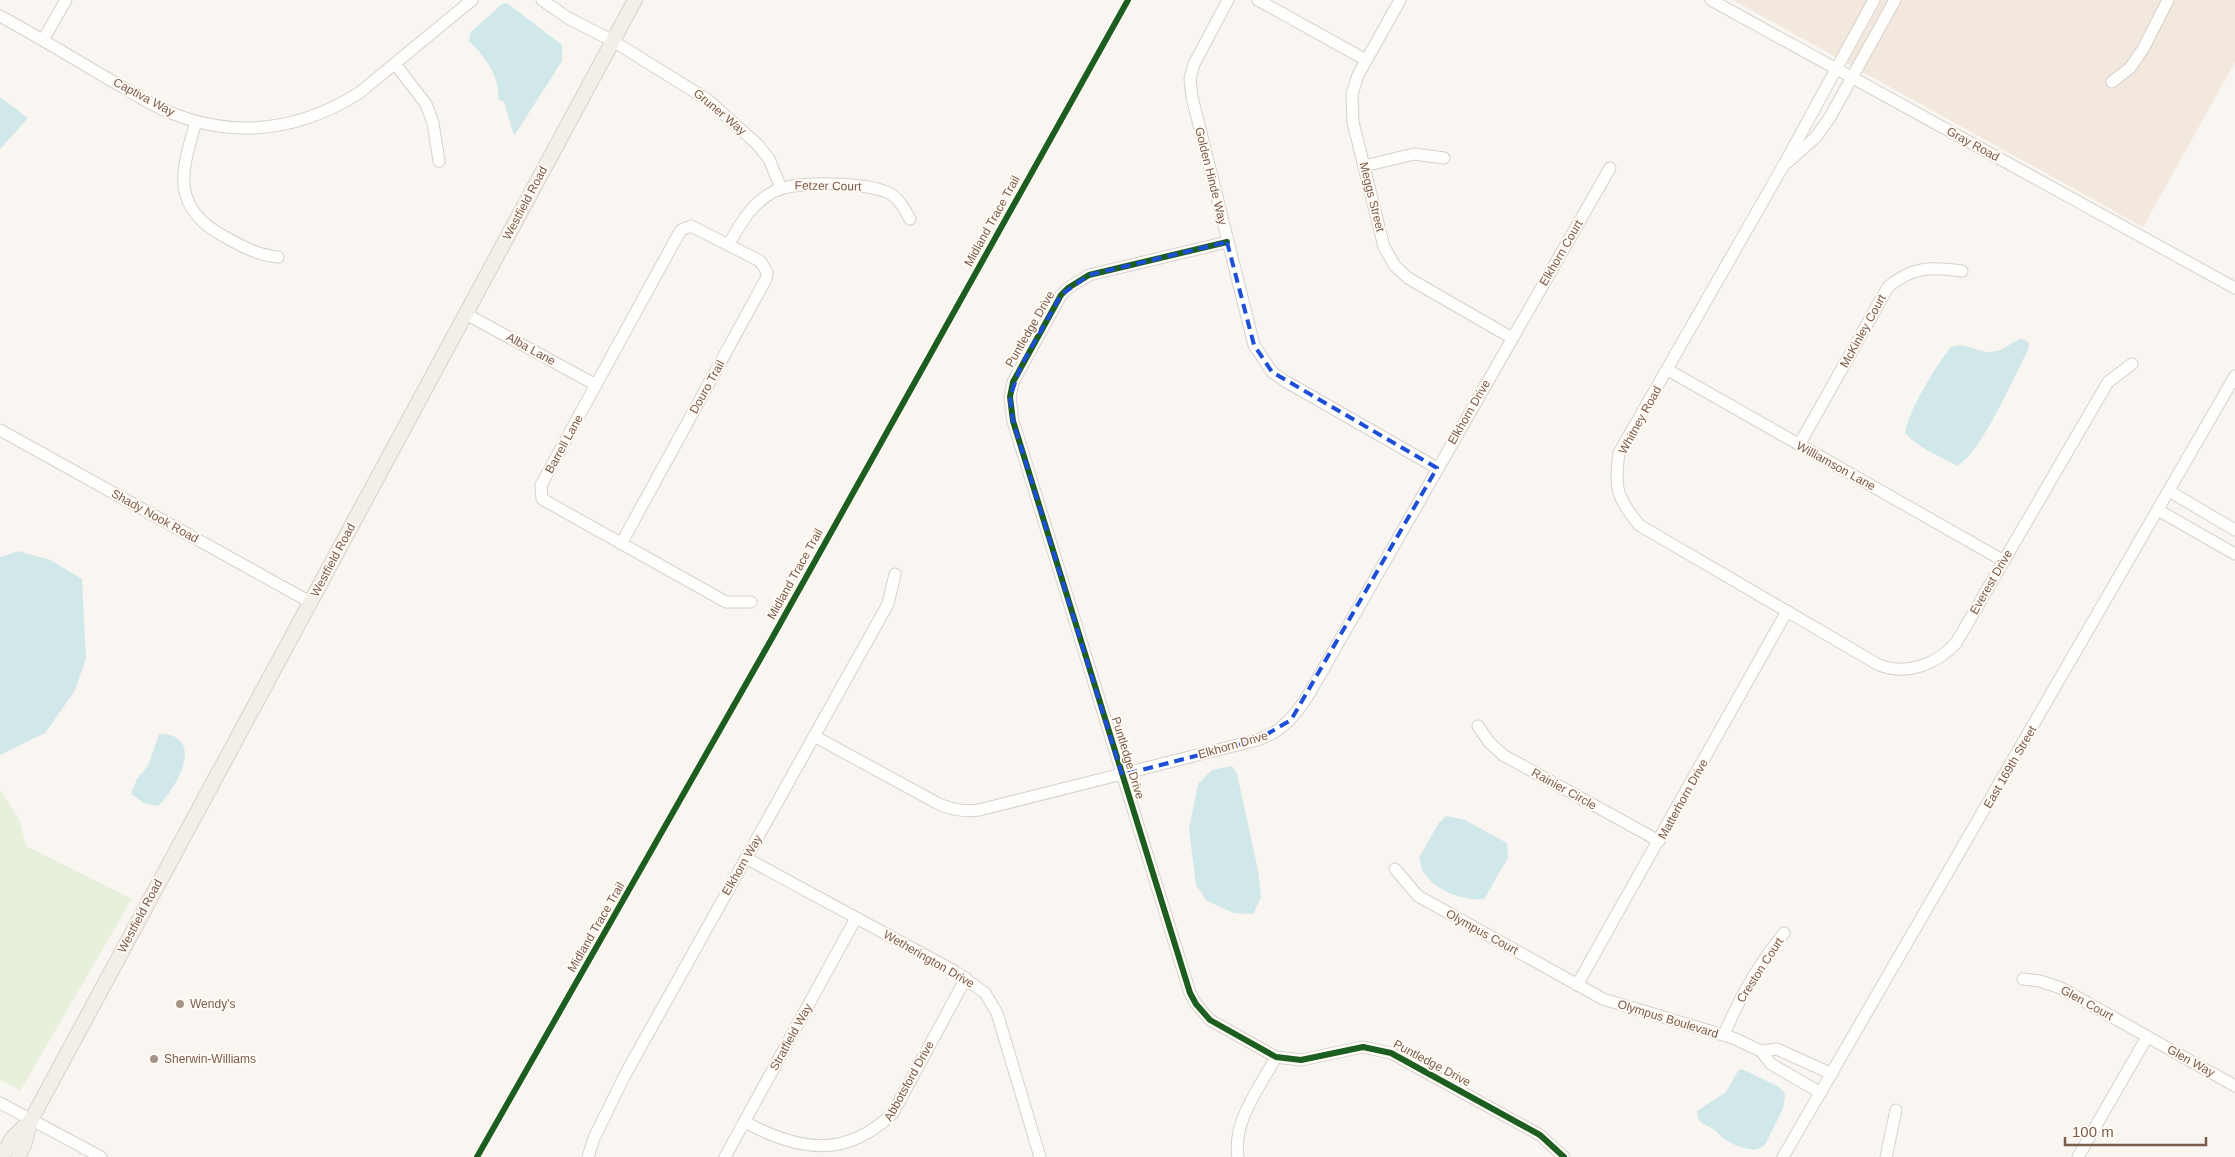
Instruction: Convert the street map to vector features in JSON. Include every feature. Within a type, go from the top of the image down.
[{"type":"main road","name":"Westfield Road","points":[[18,1157],[24,1146],[31,1120],[635,0]]},
{"type":"main road","name":"Westfield Road","points":[[2,1157],[12,1138],[31,1120]]},
{"type":"street","points":[[43,40],[66,0]]},
{"type":"street","name":"Captiva Way","points":[[0,16],[155,106],[196,122],[252,128],[297,122],[320,115],[341,104],[359,93],[472,0]]},
{"type":"street","name":"Gruner Way","points":[[542,0],[568,18],[613,41],[708,100],[758,145],[769,159],[781,188]]},
{"type":"street","name":"Golden Hinde Way","points":[[1228,0],[1194,64],[1190,79],[1192,98],[1254,345],[1272,372],[1437,468]]},
{"type":"street","points":[[1258,0],[1366,60]]},
{"type":"street","name":"Meggs Street","points":[[1400,0],[1366,60],[1354,85],[1351,102],[1353,122],[1384,247],[1395,266],[1416,283],[1512,338]]},
{"type":"street","name":"Gray Road","points":[[1711,0],[2235,288]]},
{"type":"street","name":"Whitney Road","points":[[1787,611],[1640,525],[1623,505],[1616,486],[1619,453],[1782,168],[1874,0]]},
{"type":"street","name":"Whitney Road","points":[[1782,168],[1816,137],[1830,117],[1896,0]]},
{"type":"street","points":[[2112,82],[2130,68],[2143,49],[2168,0]]},
{"type":"street","points":[[394,64],[426,104],[432,123],[439,161]]},
{"type":"street","points":[[196,122],[183,170],[185,191],[192,209],[204,224],[242,246],[256,253],[278,257]]},
{"type":"street","points":[[1364,166],[1414,154],[1444,158]]},
{"type":"street","name":"Elkhorn Court","points":[[1512,338],[1610,168]]},
{"type":"street","name":"Fetzer Court","points":[[729,244],[743,218],[756,204],[781,188],[811,184],[866,186],[890,193],[902,205],[910,219]]},
{"type":"street","name":"Barrell Lane","points":[[729,244],[696,227],[685,227],[681,230],[541,485],[540,490],[542,499],[726,602],[751,602]]},
{"type":"street","name":"Puntledge Drive","points":[[1227,242],[1139,261],[1089,275],[1078,281],[1061,295],[1021,366],[1013,382],[1010,397],[1013,421],[1190,993],[1196,1004],[1210,1020],[1276,1057],[1301,1060],[1362,1047],[1385,1051],[1540,1135],[1564,1157]]},
{"type":"street","name":"Douro Trail","points":[[621,544],[766,279],[767,272],[760,261],[729,244]]},
{"type":"street","name":"McKinley Court","points":[[1800,445],[1888,287],[1905,275],[1928,267],[1962,271]]},
{"type":"street","name":"Alba Lane","points":[[466,314],[596,385]]},
{"type":"street","name":"Elkhorn Drive","points":[[814,736],[937,804],[956,810],[979,810],[1257,740],[1273,734],[1291,720],[1309,694],[1512,338]]},
{"type":"street","name":"Everest Drive","points":[[1787,611],[1879,665],[1888,668],[1916,668],[1946,654],[1956,643],[2108,382],[2132,364]]},
{"type":"street","name":"Williamson Lane","points":[[1668,370],[2004,561]]},
{"type":"street","name":"East 169th Street","points":[[1784,1157],[2235,376]]},
{"type":"street","name":"Shady Nook Road","points":[[0,430],[310,602]]},
{"type":"street","points":[[2169,491],[2235,530]]},
{"type":"street","points":[[2158,510],[2235,554]]},
{"type":"street","name":"Elkhorn Way","points":[[588,1157],[594,1138],[626,1073],[888,604],[895,574]]},
{"type":"street","name":"Matterhorn Drive","points":[[1577,984],[1787,611]]},
{"type":"street","name":"Rainier Circle","points":[[1478,726],[1488,742],[1503,755],[1659,841]]},
{"type":"street","name":"Wetherington Drive","points":[[746,858],[966,978],[985,994],[997,1014],[1040,1157]]},
{"type":"street","name":"Olympus Court","points":[[1395,869],[1418,896],[1577,984]]},
{"type":"street","name":"Stratfield Way","points":[[725,1157],[856,918]]},
{"type":"street","name":"Creston Court","points":[[1724,1035],[1740,997],[1784,933]]},
{"type":"street","name":"Abbotsford Drive","points":[[745,1122],[794,1148],[818,1155],[845,1152],[866,1144],[880,1131],[893,1112],[966,978]]},
{"type":"street","name":"Glen Court","points":[[2023,979],[2040,980],[2061,988],[2147,1037]]},
{"type":"street","name":"Olympus Boulevard","points":[[1577,984],[1603,999],[1724,1035],[1761,1050],[1777,1049],[1832,1074]]},
{"type":"street","points":[[2078,1157],[2147,1037]]},
{"type":"street","name":"Glen Way","points":[[2147,1037],[2235,1086]]},
{"type":"street","name":"Olympus Boulevard","points":[[1761,1050],[1771,1064],[1821,1093]]},
{"type":"street","points":[[1238,1157],[1237,1144],[1242,1120],[1276,1057]]},
{"type":"street","points":[[0,1103],[101,1157]]},
{"type":"street","points":[[1886,1157],[1896,1110]]},
{"type":"highlighted area","points":[[1227,242],[1254,345],[1272,372],[1437,468],[1291,720],[1257,740],[1122,775],[1013,421],[1010,397],[1021,366],[1061,295],[1089,275]]},
{"type":"shaded area","points":[[1733,0],[2235,0],[2235,62],[2143,227]]},
{"type":"green space","points":[[0,790],[19,819],[26,846],[132,899],[20,1091],[0,1079]]},
{"type":"water","points":[[507,3],[562,45],[562,61],[514,136],[504,102],[498,99],[497,83],[494,75],[486,60],[469,41],[471,32],[502,4]]},
{"type":"water","points":[[0,97],[28,118],[0,149]]},
{"type":"water","points":[[2020,339],[2029,343],[2028,350],[1986,431],[1967,458],[1957,466],[1923,448],[1905,433],[1917,400],[1951,347],[1961,345],[1985,352],[1994,352]]},
{"type":"water","points":[[19,551],[50,560],[82,579],[86,659],[74,692],[45,733],[0,755],[0,557]]},
{"type":"water","points":[[159,734],[174,736],[182,743],[185,752],[184,763],[173,787],[158,806],[144,803],[131,794],[137,779],[148,766]]},
{"type":"water","points":[[1232,766],[1237,774],[1258,870],[1261,897],[1253,914],[1234,913],[1207,901],[1196,885],[1189,829],[1198,784],[1212,770]]},
{"type":"water","points":[[1446,816],[1465,820],[1507,843],[1508,858],[1484,899],[1467,898],[1443,890],[1435,885],[1423,871],[1419,858],[1438,824]]},
{"type":"water","points":[[1742,1069],[1779,1087],[1785,1094],[1777,1122],[1765,1144],[1758,1149],[1747,1149],[1730,1142],[1702,1123],[1697,1111],[1726,1092],[1738,1071]]},
{"type":"cycle path","name":"Midland Trace Trail","points":[[477,1157],[771,640],[1128,0]]},
{"type":"cycle path","points":[[1227,242],[1089,275],[1068,288],[1061,295],[1013,382],[1010,397],[1013,421],[1190,993],[1196,1004],[1210,1020],[1276,1057],[1301,1060],[1363,1047],[1391,1053],[1540,1135],[1564,1157]]},
{"type":"place","name":"Wendy's","points":[[180,1004]]},
{"type":"place","name":"Sherwin-Williams","points":[[154,1059]]}]
